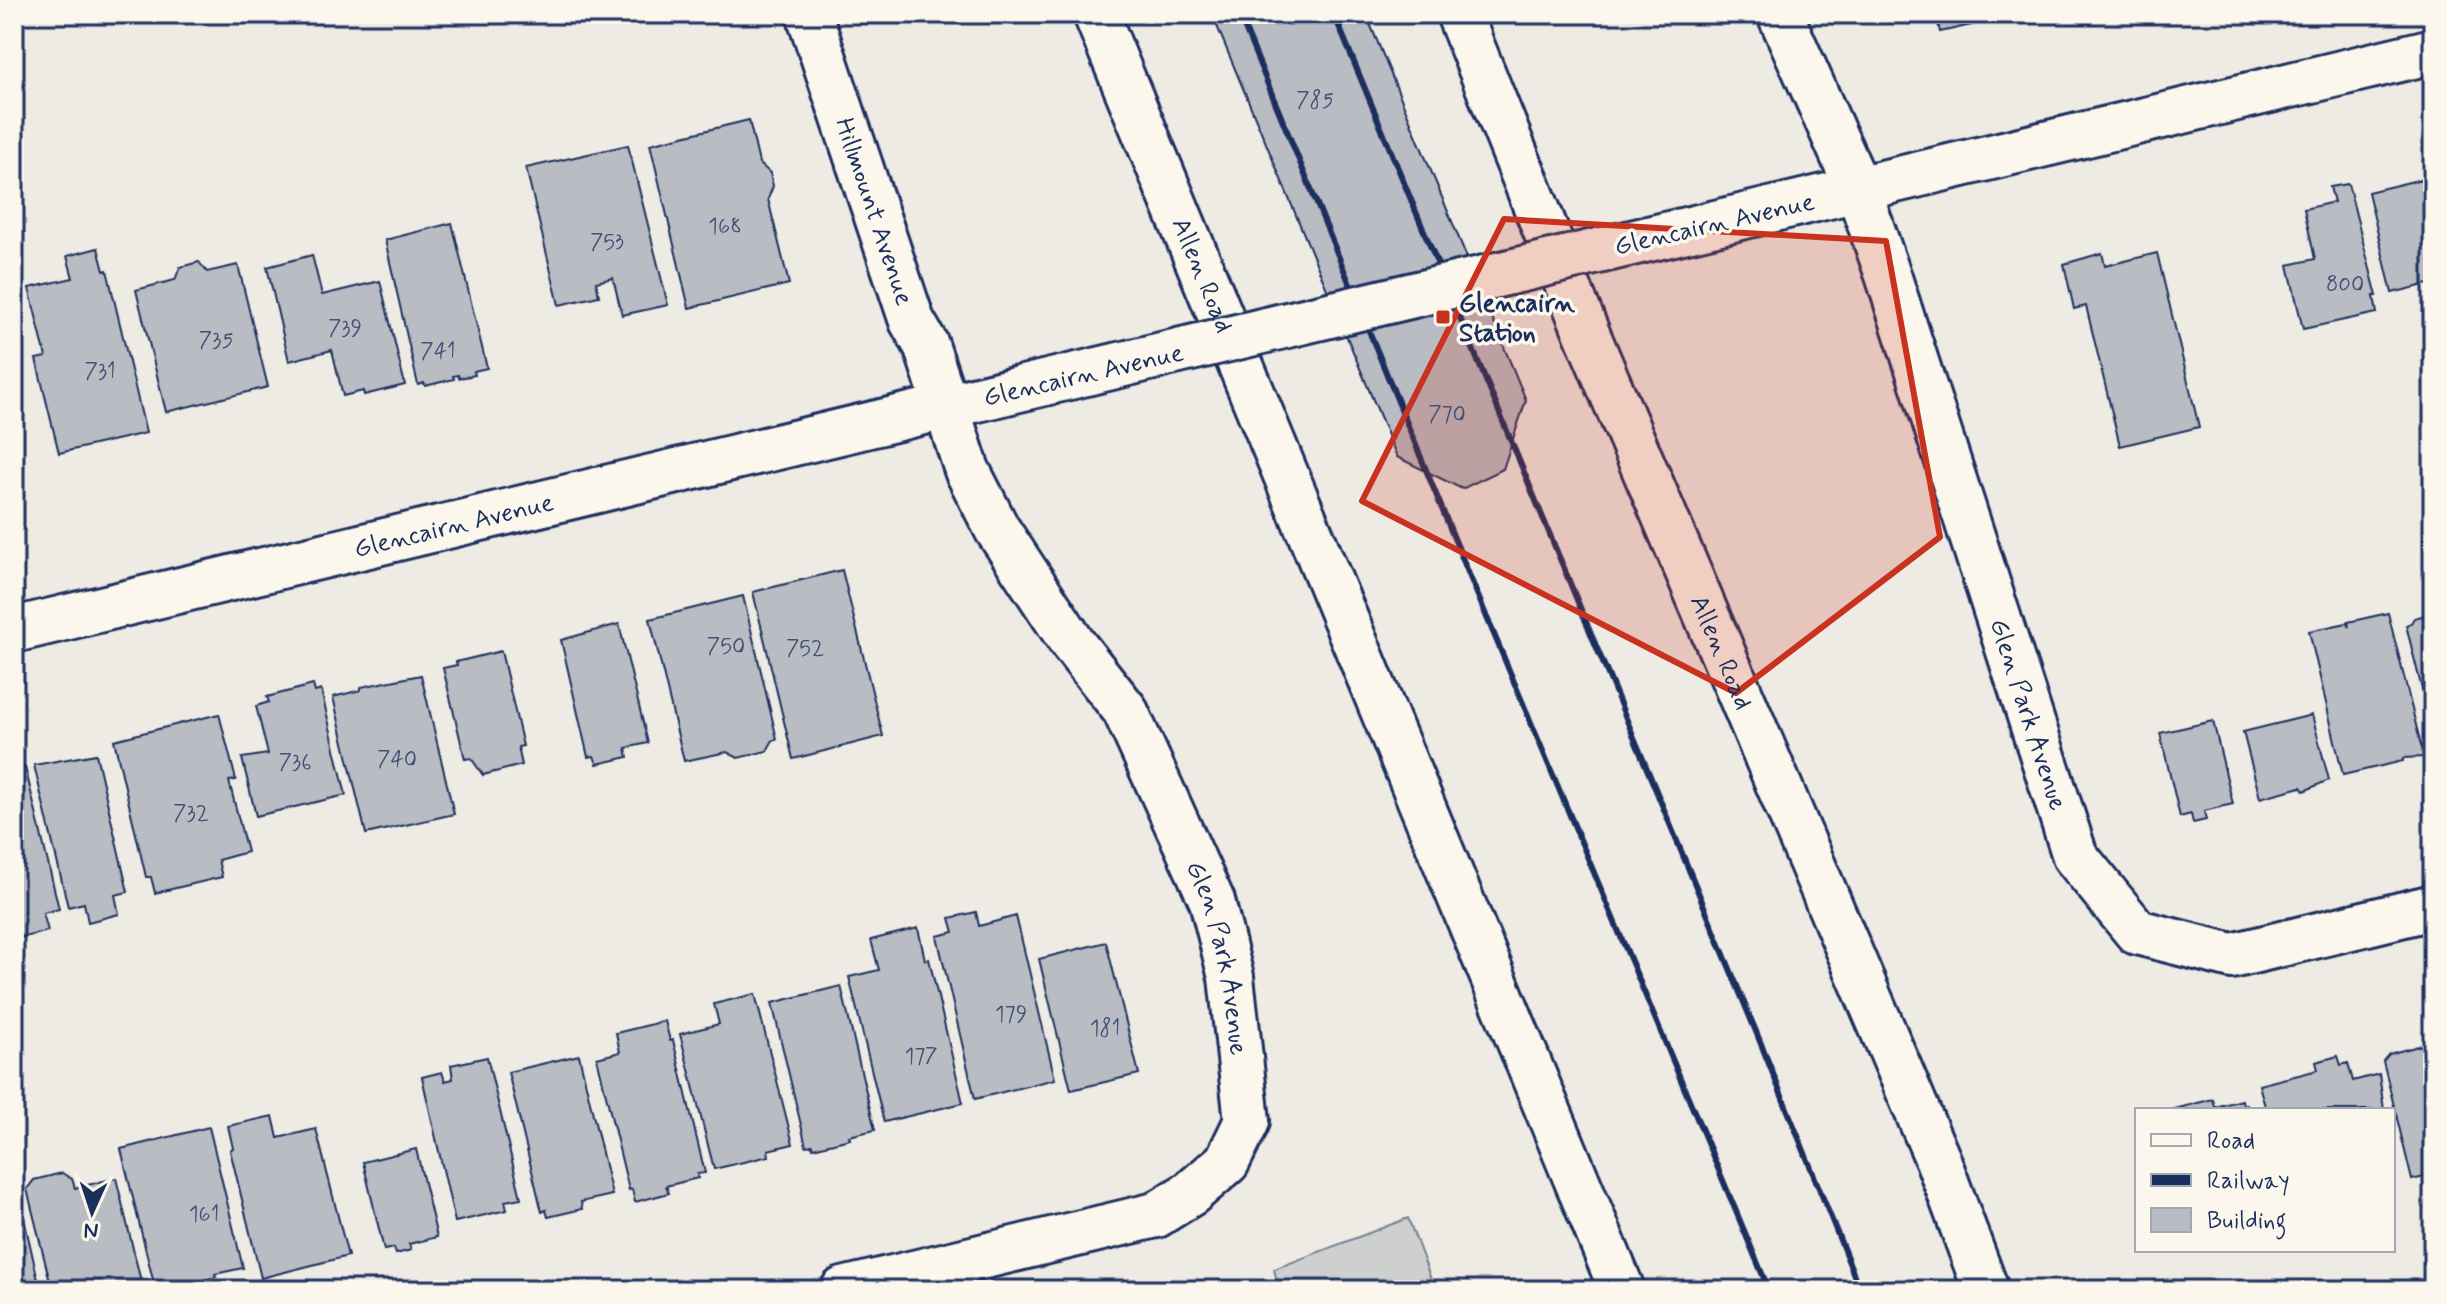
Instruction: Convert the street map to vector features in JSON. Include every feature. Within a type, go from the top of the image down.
[{"type":"main road","name":"Hillmount Avenue","points":[[809,14],[912,321],[926,345],[946,407]]},
{"type":"main road","name":"Allen Road","points":[[1096,14],[1622,1290]]},
{"type":"main road","name":"Allen Road","points":[[1459,14],[1588,336],[1938,1160],[1986,1290]]},
{"type":"main road","points":[[1780,14],[1858,189]]},
{"type":"main road","name":"Glencairn Avenue","points":[[14,630],[2433,51]]},
{"type":"main road","name":"Glen Park Avenue","points":[[1858,189],[2075,856],[2137,932],[2232,956],[2433,907]]},
{"type":"main road","name":"Glen Park Avenue","points":[[843,1290],[1156,1215],[1191,1193],[1227,1162],[1247,1121],[1231,977],[1212,901],[1125,710],[1073,644],[997,529],[967,470],[946,407]]},
{"type":"highlighted area","points":[[1504,219],[1886,241],[1940,537],[1736,693],[1362,501]]},
{"type":"shaded area","points":[[1408,1218],[1435,1290],[1279,1290],[1274,1269]]},
{"type":"building","points":[[1212,14],[1366,14],[1526,400],[1503,469],[1462,489],[1397,457]]},
{"type":"building","points":[[1936,14],[2002,14],[2003,18],[1940,32]]},
{"type":"building","points":[[749,120],[759,163],[770,173],[773,186],[768,199],[789,284],[689,308],[650,144]]},
{"type":"building","points":[[628,145],[668,305],[622,315],[613,278],[596,282],[599,296],[559,305],[526,168]]},
{"type":"building","points":[[2426,178],[2433,207],[2433,283],[2392,293],[2368,192]]},
{"type":"building","points":[[2348,184],[2377,296],[2374,296],[2377,313],[2303,329],[2288,265],[2315,259],[2304,209],[2334,202],[2330,187]]},
{"type":"building","points":[[452,223],[487,368],[474,371],[475,375],[459,378],[458,375],[453,376],[454,379],[418,385],[385,240]]},
{"type":"building","points":[[98,248],[104,271],[107,270],[146,433],[59,453],[36,359],[46,357],[29,288],[73,278],[67,256]]},
{"type":"building","points":[[2102,253],[2105,266],[2157,253],[2199,427],[2120,446],[2086,306],[2074,309],[2064,264]]},
{"type":"building","points":[[312,255],[322,295],[380,281],[405,385],[364,395],[363,391],[343,396],[332,350],[289,361],[267,267]]},
{"type":"building","points":[[199,262],[207,272],[238,265],[268,387],[166,412],[136,290],[175,280],[180,267]]},
{"type":"building","points":[[14,420],[21,449],[14,451]]},
{"type":"building","points":[[842,570],[883,736],[793,759],[753,592]]},
{"type":"building","points":[[743,596],[777,739],[773,740],[767,751],[738,758],[727,752],[684,761],[650,619]]},
{"type":"building","points":[[2388,613],[2424,757],[2403,758],[2403,761],[2343,775],[2309,631],[2347,623],[2349,627],[2348,622]]},
{"type":"building","points":[[2433,613],[2433,734],[2406,625],[2414,618]]},
{"type":"building","points":[[619,624],[648,743],[626,748],[628,757],[597,764],[594,756],[588,757],[561,640]]},
{"type":"building","points":[[501,651],[523,746],[518,747],[522,765],[483,775],[471,758],[465,759],[443,668]]},
{"type":"building","points":[[421,675],[454,814],[366,834],[333,697],[361,690],[361,687]]},
{"type":"building","points":[[313,685],[315,692],[321,690],[346,795],[256,816],[242,758],[268,754],[256,706],[269,702],[267,697]]},
{"type":"building","points":[[219,714],[236,780],[229,781],[247,852],[218,860],[222,877],[155,893],[151,877],[146,877],[114,740]]},
{"type":"building","points":[[2312,715],[2329,780],[2304,791],[2301,787],[2260,798],[2243,732]]},
{"type":"building","points":[[2213,721],[2233,804],[2204,811],[2206,820],[2193,823],[2191,814],[2180,817],[2160,733]]},
{"type":"building","points":[[96,754],[128,892],[115,895],[119,914],[88,922],[84,903],[68,907],[34,765]]},
{"type":"building","points":[[25,767],[59,909],[43,913],[48,931],[16,939],[14,770]]},
{"type":"building","points":[[976,912],[979,926],[1016,916],[1055,1079],[975,1099],[937,936],[954,932],[950,918]]},
{"type":"building","points":[[918,928],[925,960],[929,959],[963,1103],[884,1122],[849,977],[879,970],[871,940]]},
{"type":"building","points":[[1106,942],[1139,1074],[1071,1090],[1039,959]]},
{"type":"building","points":[[841,986],[875,1130],[813,1148],[813,1145],[806,1146],[772,1003]]},
{"type":"building","points":[[755,994],[793,1144],[768,1150],[769,1156],[714,1169],[680,1034],[719,1024],[714,1004]]},
{"type":"building","points":[[665,1021],[670,1041],[673,1040],[705,1173],[697,1174],[698,1178],[666,1186],[669,1193],[635,1202],[632,1189],[629,1190],[597,1058],[620,1052],[616,1033]]},
{"type":"building","points":[[2433,1042],[2433,1175],[2412,1180],[2383,1061],[2389,1054]]},
{"type":"building","points":[[579,1055],[612,1195],[581,1202],[582,1209],[548,1217],[546,1210],[542,1212],[508,1072]]},
{"type":"building","points":[[2338,1056],[2341,1065],[2348,1063],[2353,1081],[2379,1074],[2384,1108],[2265,1108],[2259,1085],[2318,1070],[2316,1062]]},
{"type":"building","points":[[487,1057],[521,1198],[505,1201],[507,1210],[455,1222],[422,1077],[442,1072],[445,1081],[453,1079],[451,1065]]},
{"type":"building","points":[[2213,1099],[2215,1107],[2242,1100],[2248,1108],[2179,1108]]},
{"type":"building","points":[[273,1116],[278,1138],[316,1129],[348,1256],[261,1278],[230,1150],[233,1148],[228,1126]]},
{"type":"building","points":[[209,1127],[243,1268],[160,1290],[159,1286],[155,1288],[121,1149]]},
{"type":"building","points":[[416,1149],[437,1237],[409,1244],[411,1250],[396,1254],[394,1248],[384,1250],[363,1162]]},
{"type":"building","points":[[62,1173],[72,1179],[75,1188],[116,1178],[143,1290],[52,1290],[27,1189],[34,1180]]},
{"type":"building","points":[[14,1192],[18,1192],[42,1290],[14,1290]]},
{"type":"railway","points":[[1239,14],[1470,577],[1769,1290]]},
{"type":"railway","points":[[1334,14],[1860,1290]]},
{"type":"place","name":"Glencairn Station","points":[[1443,317]]}]
